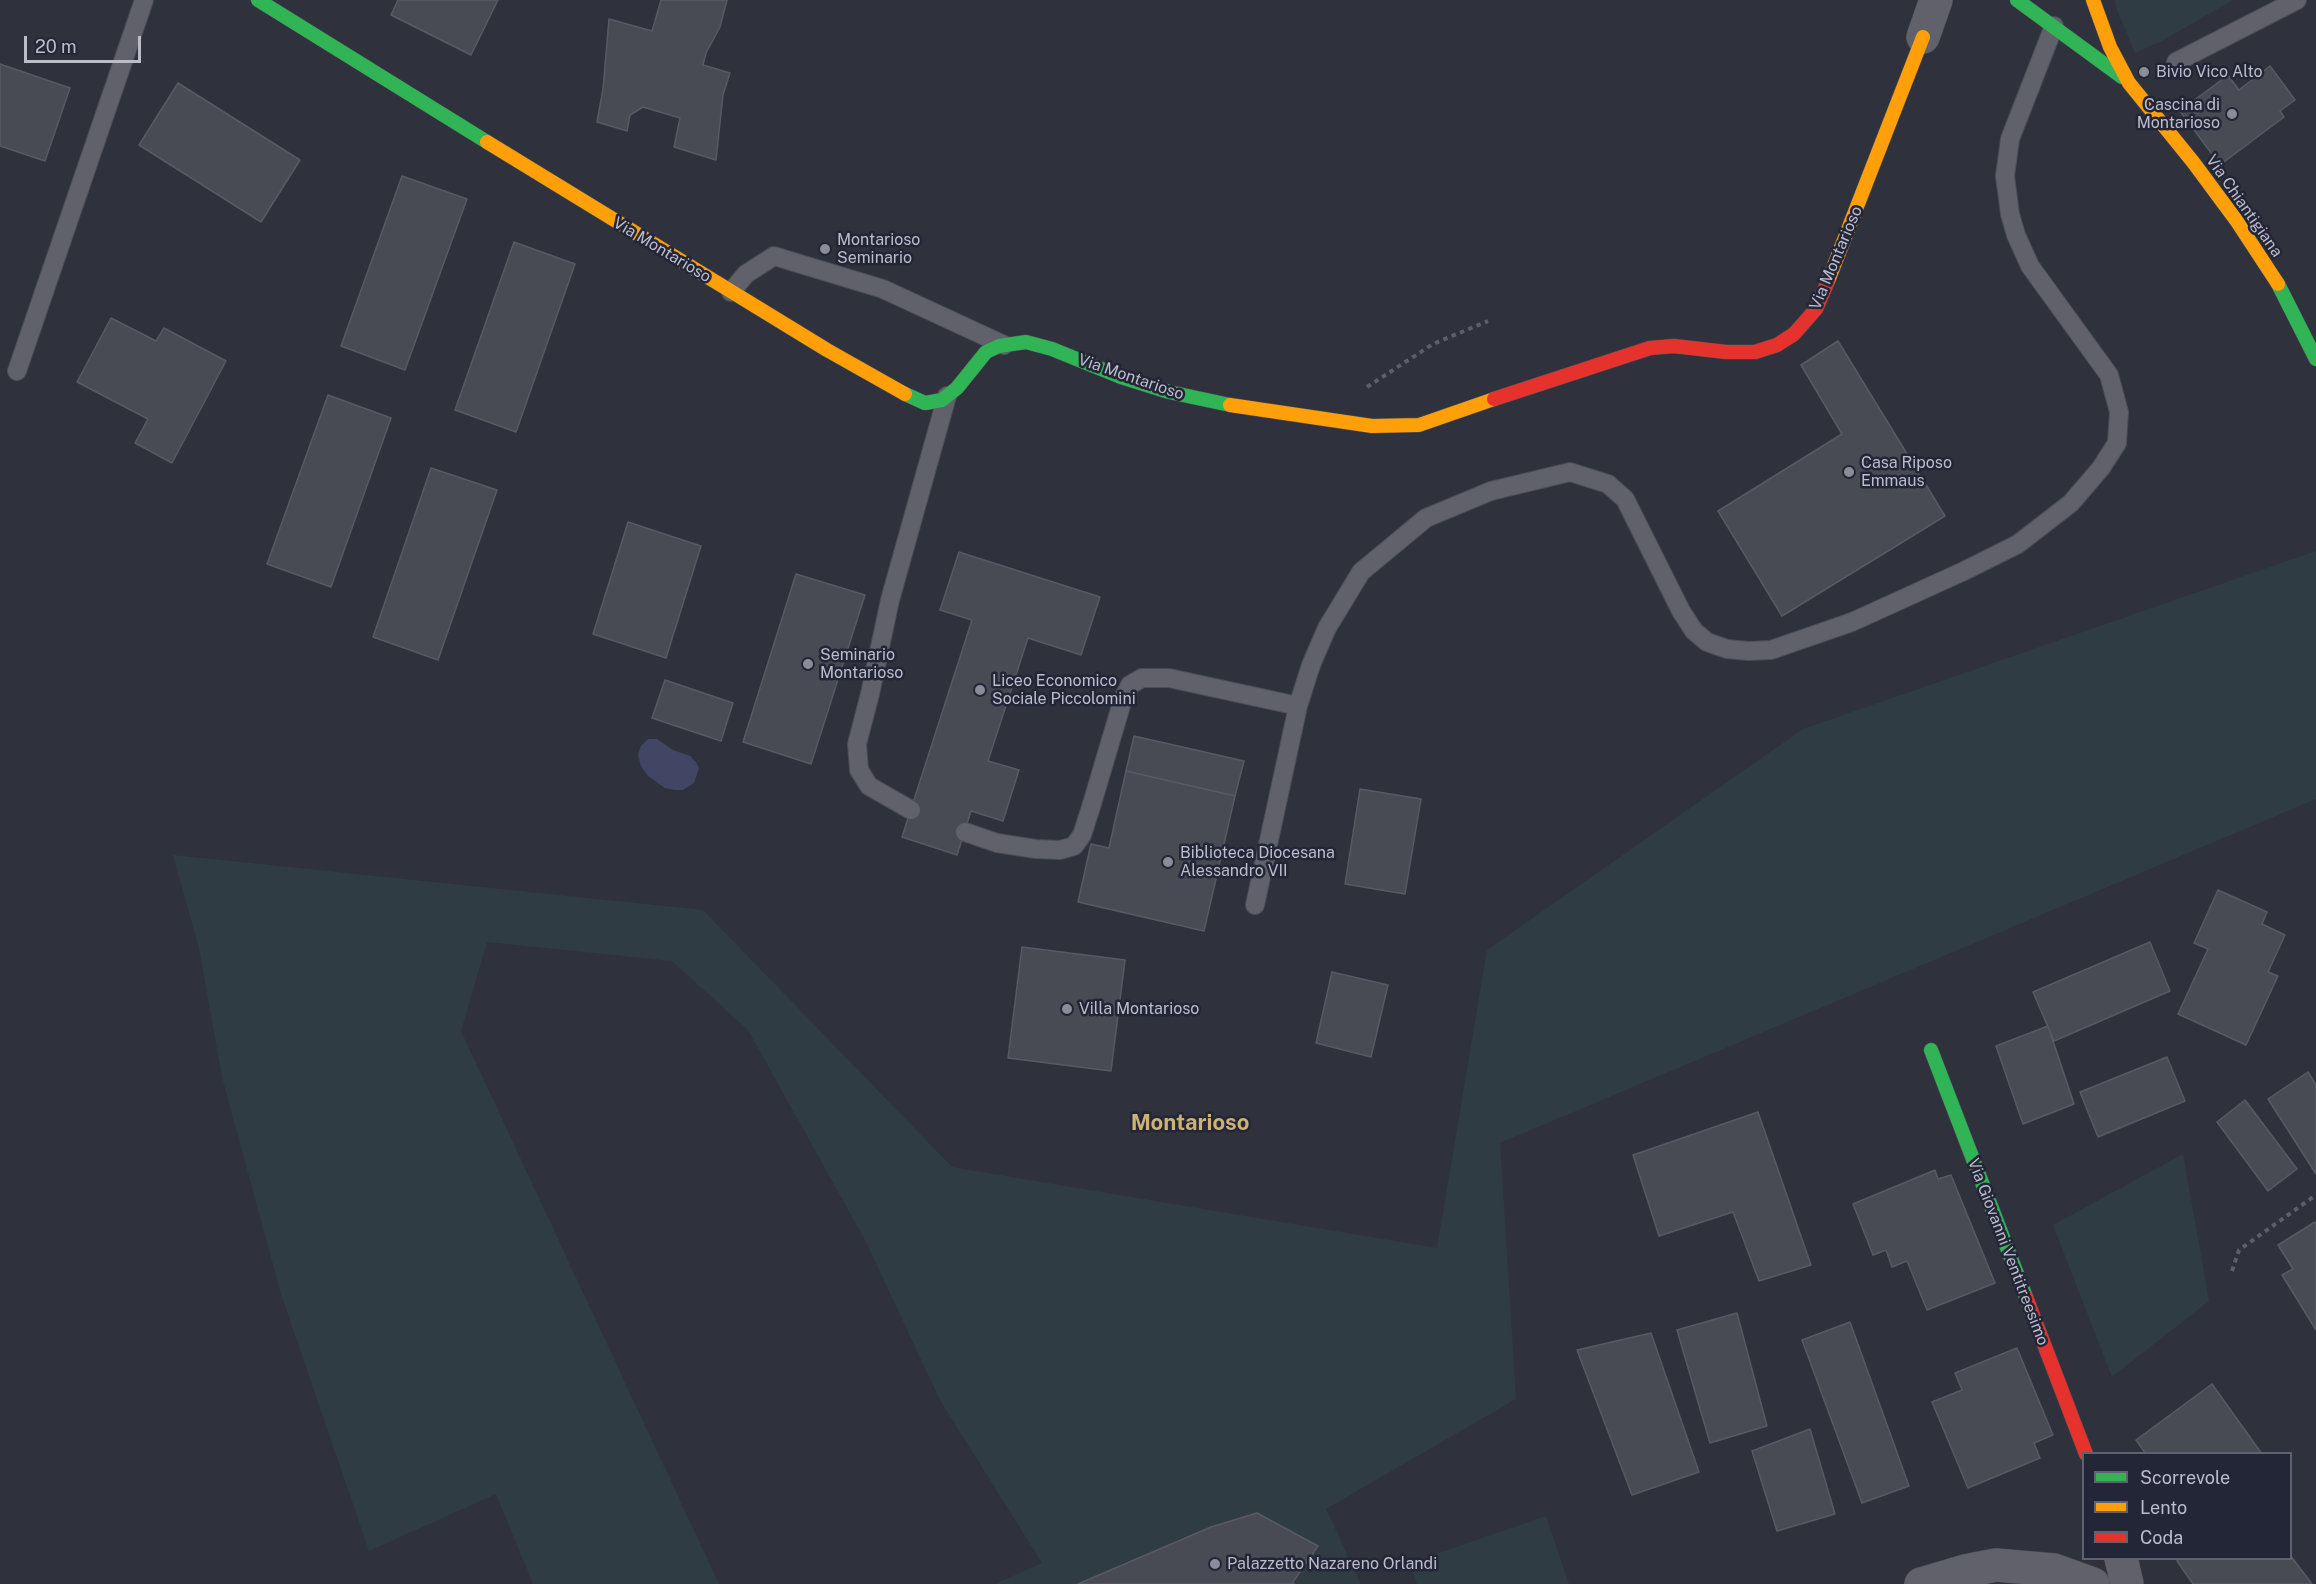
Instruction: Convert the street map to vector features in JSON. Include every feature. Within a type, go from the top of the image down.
[{"type":"street","name":"Via Montarioso","points":[[258,0],[904,396],[925,403],[937,402],[963,381],[980,357],[1004,345],[1026,342],[1169,392],[1236,406],[1372,426],[1419,425],[1650,348],[1674,346],[1743,353],[1777,345],[1794,334],[1816,309],[1825,291],[1936,0]]},
{"type":"street","name":"Via Chiantigiana","points":[[2017,0],[2129,83]]},
{"type":"street","name":"Via Chiantigiana","points":[[2093,0],[2110,47],[2129,83],[2193,162],[2236,220],[2280,288],[2316,359]]},
{"type":"street","name":"Via Giovanni Ventitreesimo","points":[[1931,1050],[2085,1452]]},
{"type":"street","points":[[2121,1560],[2127,1584]]},
{"type":"street","points":[[1921,1584],[1965,1570],[1996,1564],[2054,1570],[2093,1584]]},
{"type":"lane","points":[[17,371],[144,0]]},
{"type":"lane","points":[[2176,62],[2297,0]]},
{"type":"lane","points":[[1255,905],[1298,706],[1311,665],[1327,628],[1361,572],[1426,518],[1491,491],[1569,472],[1608,484],[1625,499],[1681,611],[1694,631],[1707,642],[1727,649],[1748,651],[1771,650],[1852,622],[1964,571],[2018,544],[2071,503],[2101,468],[2118,443],[2119,412],[2109,375],[2026,256],[2016,235],[2010,214],[2006,177],[2010,139],[2054,26]]},
{"type":"lane","points":[[731,292],[746,274],[774,256],[883,289],[1004,345]]},
{"type":"lane","points":[[911,810],[869,786],[859,770],[857,744],[890,600],[947,396]]},
{"type":"lane","points":[[965,832],[997,843],[1036,849],[1060,850],[1074,846],[1082,835],[1123,699],[1130,685],[1142,678],[1169,678],[1298,706]]},
{"type":"path","points":[[1323,419],[1433,344],[1488,321]]},
{"type":"path","points":[[2232,1271],[2239,1250],[2316,1194]]},
{"type":"shaded area","points":[[2115,0],[2233,0],[2160,42],[2135,53]]},
{"type":"shaded area","points":[[2316,551],[2316,799],[1500,1143],[1516,1399],[1326,1509],[1361,1584],[995,1584],[1042,1563],[940,1400],[865,1240],[748,1030],[672,961],[487,942],[461,1031],[719,1584],[533,1584],[496,1494],[369,1551],[281,1294],[222,1077],[199,948],[173,855],[703,910],[952,1167],[1437,1248],[1487,950],[1803,729]]},
{"type":"shaded area","points":[[2183,1154],[2209,1301],[2112,1377],[2053,1225]]},
{"type":"shaded area","points":[[1546,1516],[1569,1584],[1417,1584],[1410,1563]]},
{"type":"water","points":[[648,739],[657,739],[673,750],[690,756],[699,768],[694,783],[683,790],[675,790],[665,788],[648,776],[641,766],[638,755],[641,746]]},
{"type":"building","points":[[398,0],[498,0],[471,55],[391,15]]},
{"type":"building","points":[[661,0],[727,0],[720,27],[706,53],[703,65],[730,73],[723,95],[716,160],[674,147],[680,118],[643,107],[630,115],[627,131],[597,122],[603,89],[609,19],[652,31]]},
{"type":"building","points":[[0,64],[70,88],[45,161],[0,146]]},
{"type":"building","name":"Cascina di Montarioso","points":[[2270,66],[2295,100],[2280,111],[2284,117],[2220,165],[2180,111],[2228,75],[2239,90]]},
{"type":"building","points":[[178,83],[300,160],[261,222],[139,145]]},
{"type":"building","points":[[402,176],[467,199],[405,370],[341,346]]},
{"type":"building","points":[[514,242],[575,264],[516,432],[455,410]]},
{"type":"building","points":[[111,318],[156,341],[164,328],[226,361],[172,463],[135,443],[148,419],[77,382]]},
{"type":"building","name":"Casa Riposo Emmaus","points":[[1838,341],[1945,516],[1782,616],[1718,511],[1842,434],[1801,365]]},
{"type":"building","points":[[328,395],[391,418],[331,587],[267,564]]},
{"type":"building","points":[[431,468],[497,490],[438,660],[373,637]]},
{"type":"building","points":[[628,522],[701,546],[666,658],[593,634]]},
{"type":"building","name":"Liceo Economico Sociale Piccolomini","points":[[959,552],[1100,597],[1081,655],[1028,638],[988,761],[1019,770],[1003,821],[971,811],[957,855],[902,837],[972,620],[940,610]]},
{"type":"building","points":[[796,574],[865,595],[811,764],[743,742]]},
{"type":"building","points":[[665,680],[733,703],[721,741],[652,718]]},
{"type":"building","points":[[1134,736],[1244,761],[1235,796],[1126,771]]},
{"type":"building","points":[[1126,771],[1235,796],[1204,931],[1078,902],[1091,844],[1109,848]]},
{"type":"building","points":[[1360,789],[1421,799],[1405,894],[1345,884]]},
{"type":"building","points":[[2218,890],[2267,912],[2262,924],[2285,935],[2268,972],[2278,976],[2246,1045],[2178,1014],[2208,949],[2194,943]]},
{"type":"building","points":[[2150,942],[2170,991],[2054,1041],[2033,992]]},
{"type":"building","name":"Villa Montarioso","points":[[1022,947],[1125,960],[1111,1071],[1008,1058]]},
{"type":"building","points":[[1332,972],[1388,985],[1371,1057],[1316,1043]]},
{"type":"building","points":[[2048,1026],[2074,1104],[2023,1124],[1996,1046]]},
{"type":"building","points":[[2167,1057],[2185,1101],[2098,1137],[2080,1092]]},
{"type":"building","points":[[2308,1072],[2316,1085],[2316,1174],[2268,1099]]},
{"type":"building","points":[[2245,1100],[2297,1169],[2268,1191],[2217,1122]]},
{"type":"building","points":[[1758,1112],[1811,1265],[1759,1281],[1733,1212],[1659,1236],[1633,1155]]},
{"type":"building","points":[[1935,1170],[1938,1179],[1951,1175],[1995,1283],[1927,1310],[1907,1261],[1892,1267],[1886,1250],[1873,1255],[1853,1204]]},
{"type":"building","points":[[2315,1222],[2316,1330],[2282,1275],[2293,1269],[2278,1245]]},
{"type":"building","points":[[1737,1313],[1767,1426],[1710,1443],[1677,1330]]},
{"type":"building","points":[[1850,1322],[1909,1486],[1862,1503],[1802,1340]]},
{"type":"building","points":[[1651,1333],[1699,1472],[1632,1495],[1577,1350]]},
{"type":"building","points":[[2017,1348],[2053,1435],[2034,1443],[2040,1458],[1968,1488],[1932,1402],[1962,1390],[1955,1373]]},
{"type":"building","points":[[2212,1384],[2261,1452],[2145,1452],[2136,1440]]},
{"type":"building","points":[[1810,1429],[1835,1514],[1777,1531],[1752,1451]]},
{"type":"building","name":"Palazzetto Nazareno Orlandi","points":[[1257,1513],[1318,1546],[1293,1582],[1294,1584],[1078,1584],[1211,1527]]},
{"type":"building","points":[[2292,1558],[2312,1584],[2193,1584],[2177,1561],[2292,1560]]},
{"type":"traffic: fast","points":[[258,0],[487,142]]},
{"type":"traffic: fast","points":[[2017,0],[2122,77]]},
{"type":"traffic: fast","points":[[2278,284],[2316,359]]},
{"type":"traffic: fast","points":[[905,394],[925,403],[942,400],[957,388],[986,352],[999,346],[1026,342],[1052,349],[1121,377],[1169,392],[1230,405]]},
{"type":"traffic: fast","points":[[1931,1050],[2026,1297]]},
{"type":"traffic: slow","points":[[2093,0],[2110,47],[2129,83],[2193,162],[2236,220],[2278,284]]},
{"type":"traffic: slow","points":[[1828,281],[1923,37]]},
{"type":"traffic: slow","points":[[487,142],[827,350],[905,394]]},
{"type":"traffic: slow","points":[[1230,405],[1372,426],[1419,425],[1494,399]]},
{"type":"traffic: jam","points":[[1494,399],[1650,348],[1674,346],[1726,352],[1755,352],[1777,345],[1794,334],[1816,309],[1828,281]]},
{"type":"traffic: jam","points":[[2026,1297],[2085,1452]]},
{"type":"place","name":"Bivio Vico Alto","points":[[2144,72]]},
{"type":"place","name":"Cascina di Montarioso","points":[[2232,114]]},
{"type":"place","name":"Montarioso Seminario","points":[[825,249]]},
{"type":"place","name":"Casa Riposo Emmaus","points":[[1849,472]]},
{"type":"place","name":"Seminario Montarioso","points":[[808,664]]},
{"type":"place","name":"Liceo Economico Sociale Piccolomini","points":[[980,690]]},
{"type":"place","name":"Biblioteca Diocesana Alessandro VII","points":[[1168,862]]},
{"type":"place","name":"Villa Montarioso","points":[[1067,1009]]},
{"type":"place","name":"Palazzetto Nazareno Orlandi","points":[[1215,1564]]},
{"type":"district","name":"Montarioso","points":[[1190,1123]]}]
